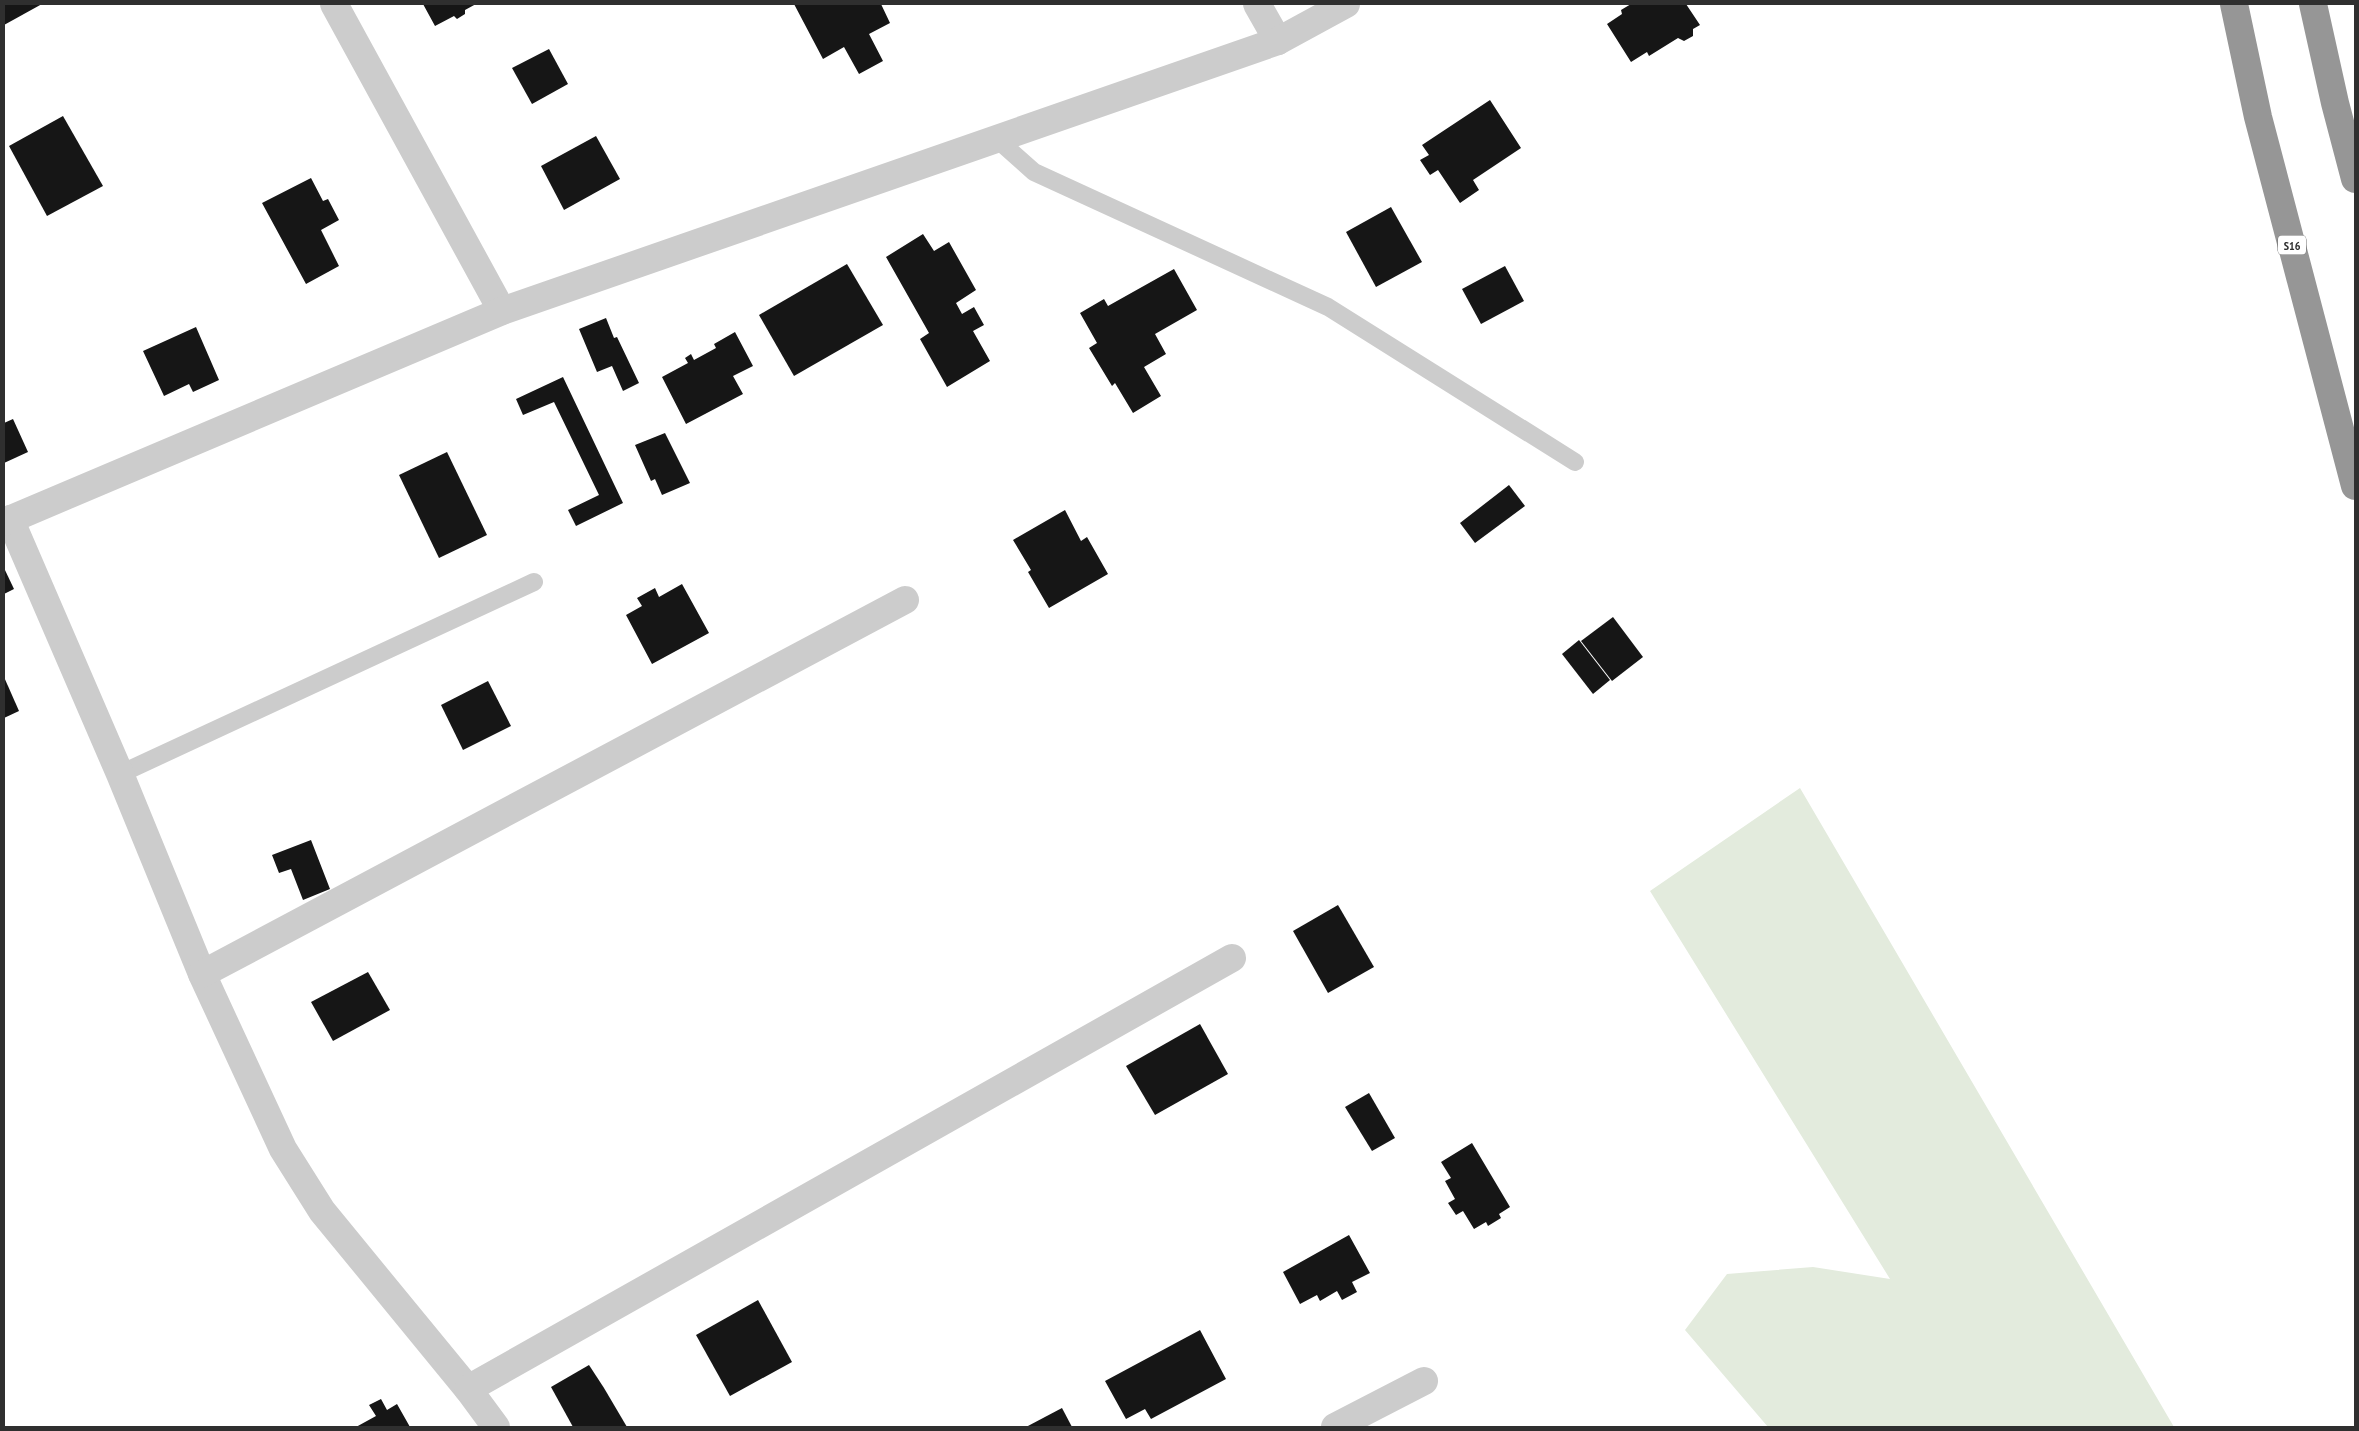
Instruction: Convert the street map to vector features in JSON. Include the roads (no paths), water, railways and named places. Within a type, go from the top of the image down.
[{"type":"highway","name":"S16","points":[[2234,4],[2258,118],[2355,486]]},
{"type":"highway","points":[[2312,4],[2334,103],[2355,179]]},
{"type":"street","points":[[334,4],[502,311]]},
{"type":"street","points":[[1257,4],[1278,41]]},
{"type":"street","points":[[496,1427],[468,1389],[322,1211],[283,1149],[202,974],[120,774],[7,520],[502,311],[1278,41],[1346,4]]},
{"type":"street","points":[[202,974],[905,600]]},
{"type":"street","points":[[468,1389],[1232,958]]},
{"type":"street","points":[[1336,1427],[1424,1381]]},
{"type":"lane","points":[[997,139],[1034,172],[1328,307],[1575,462]]},
{"type":"lane","points":[[120,774],[534,582]]}]
